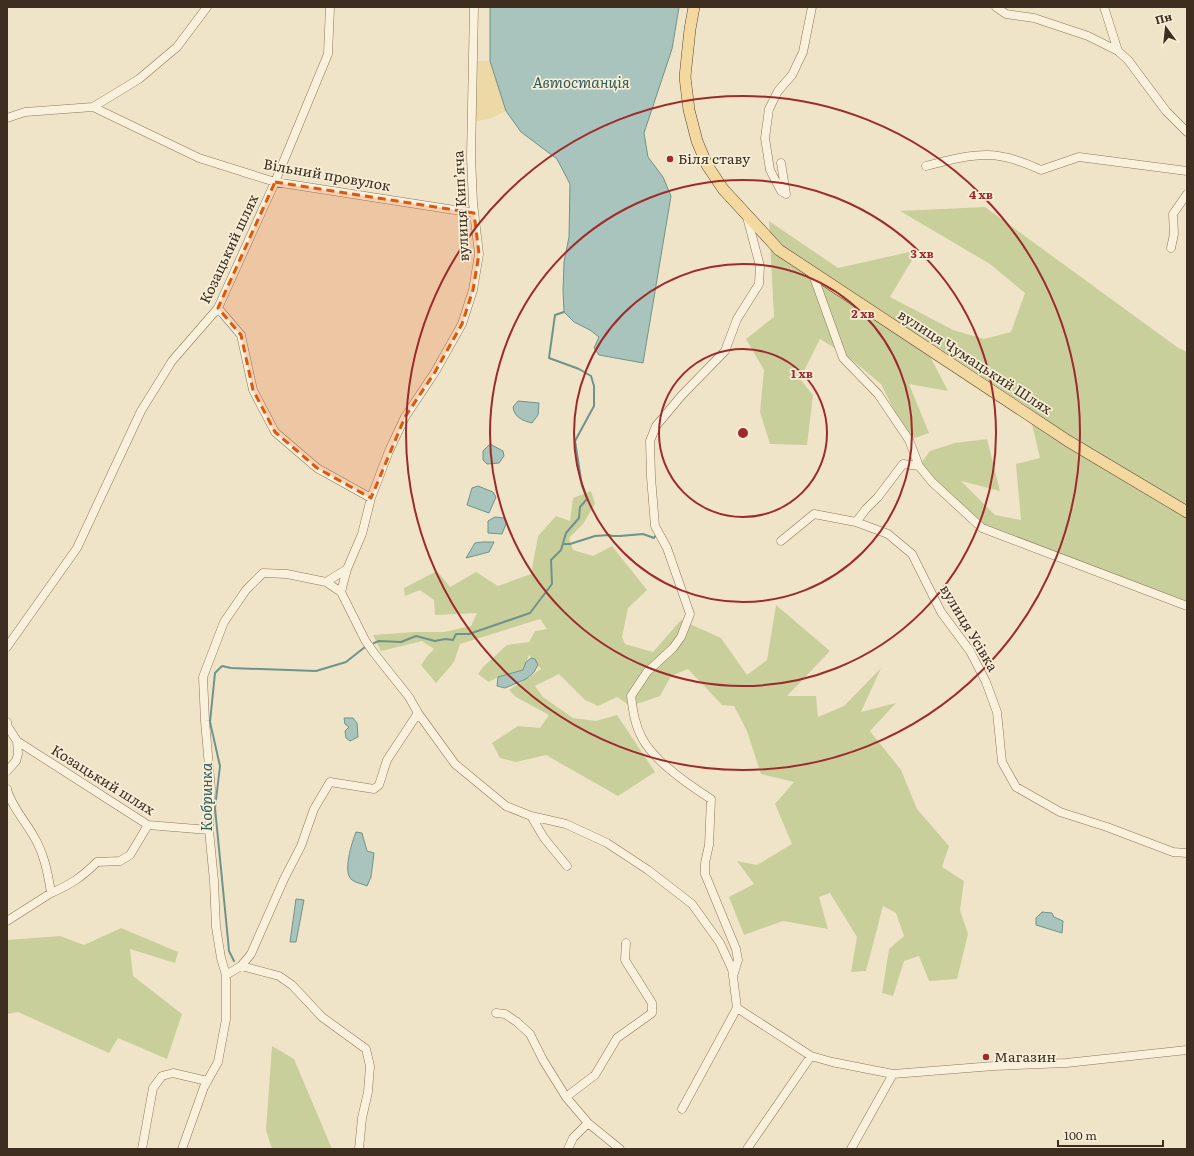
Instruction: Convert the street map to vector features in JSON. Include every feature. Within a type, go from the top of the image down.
[{"type":"main road","name":"вулиця Чумацький Шлях","points":[[694,7],[685,77],[689,110],[695,134],[707,165],[722,189],[779,250],[1068,442],[1187,512]]},
{"type":"street","points":[[7,118],[25,112],[93,107],[139,79],[177,46],[207,7]]},
{"type":"street","name":"Козацький шлях","points":[[7,647],[77,548],[145,405],[172,361],[218,308],[274,182],[328,54],[330,7]]},
{"type":"street","name":"вулиця Кипʼяча","points":[[341,592],[347,569],[362,534],[371,498],[389,451],[405,417],[435,372],[462,324],[473,290],[479,254],[474,213],[471,157],[474,7]]},
{"type":"street","points":[[781,163],[786,194],[781,191],[770,170],[765,138],[769,109],[778,91],[792,75],[803,52],[812,7]]},
{"type":"street","points":[[996,7],[1006,14],[1034,18],[1088,36],[1118,51],[1128,60],[1166,111],[1187,132]]},
{"type":"street","points":[[1104,7],[1118,51]]},
{"type":"street","name":"Вільний провулок","points":[[93,107],[199,158],[274,182],[474,213]]},
{"type":"street","points":[[926,166],[960,157],[988,155],[1023,162],[1042,170],[1079,157],[1151,168],[1187,171]]},
{"type":"street","points":[[1171,248],[1174,234],[1173,214],[1187,194]]},
{"type":"street","points":[[733,976],[738,960],[736,949],[705,874],[705,863],[710,846],[711,799],[693,788],[654,755],[642,738],[633,717],[631,696],[647,672],[673,648],[681,637],[690,614],[667,548],[655,526],[650,441],[656,426],[682,395],[725,351],[737,319],[760,284],[760,266],[747,216]]},
{"type":"street","points":[[812,272],[843,358],[878,394],[909,440],[919,466],[932,482],[982,528],[1187,606]]},
{"type":"street","points":[[218,308],[241,335],[253,390],[275,432],[317,468],[371,498]]},
{"type":"street","points":[[856,522],[878,497],[903,464],[919,466]]},
{"type":"street","name":"вулиця Усівка","points":[[782,541],[814,514],[856,522],[888,534],[912,554],[940,612],[970,651],[986,682],[997,712],[1002,762],[1016,787],[1060,812],[1107,827],[1173,852],[1187,853]]},
{"type":"street","points":[[326,582],[347,569]]},
{"type":"street","points":[[182,1149],[207,1082],[218,1062],[226,1019],[226,976],[221,958],[216,927],[214,881],[209,830],[211,789],[205,721],[204,677],[224,622],[246,590],[263,573],[287,574],[326,582],[341,592],[365,640],[409,697],[418,713],[455,764],[506,806],[531,816],[566,824],[607,843],[648,870],[692,904],[720,943],[732,969],[737,1008],[682,1109]]},
{"type":"street","points":[[226,976],[241,966],[251,954],[284,879],[301,846],[314,809],[330,782],[374,789],[379,785],[387,760],[418,713]]},
{"type":"street","name":"Козацький шлях","points":[[7,722],[8,727],[17,741],[148,825],[209,830]]},
{"type":"street","points":[[7,771],[16,761],[18,754],[17,741]]},
{"type":"street","points":[[7,789],[19,813],[34,836],[43,857],[51,893]]},
{"type":"street","points":[[531,816],[544,838],[568,866]]},
{"type":"street","points":[[7,922],[51,893],[70,885],[97,862],[120,861],[130,855],[148,825]]},
{"type":"street","points":[[566,1097],[595,1075],[617,1038],[652,1013],[652,1003],[625,960],[626,943]]},
{"type":"street","points":[[241,966],[279,976],[292,985],[322,1017],[366,1050],[370,1066],[368,1092],[362,1118],[359,1149]]},
{"type":"street","points":[[737,1008],[811,1056],[832,1062],[893,1074],[994,1066],[1066,1063],[1187,1050]]},
{"type":"street","points":[[496,1013],[505,1014],[517,1022],[530,1034],[543,1060],[566,1097],[588,1123],[620,1149]]},
{"type":"street","points":[[747,1149],[811,1056]]},
{"type":"street","points":[[142,1149],[153,1088],[162,1076],[173,1073],[207,1082]]},
{"type":"street","points":[[851,1149],[893,1074]]},
{"type":"street","points":[[568,1149],[573,1138],[588,1123]]},
{"type":"highlighted area","points":[[275,182],[474,213],[479,254],[473,290],[462,324],[435,372],[405,417],[371,498],[317,468],[275,432],[253,390],[241,335],[218,308]]},
{"type":"green space","points":[[985,207],[1177,347],[1187,352],[1187,606],[982,528],[919,466],[930,451],[955,443],[987,439],[1000,491],[961,481],[995,515],[1021,520],[1016,464],[1040,458],[1028,407],[919,335],[948,391],[909,384],[929,433],[909,440],[881,384],[846,355],[820,339],[800,379],[813,395],[807,445],[770,444],[760,412],[764,370],[746,339],[774,317],[769,221],[838,268],[918,250],[890,297],[953,330],[984,339],[1011,332],[1025,293],[990,264],[900,211]]},
{"type":"green space","points":[[591,491],[595,504],[583,524],[569,538],[573,550],[593,556],[612,546],[647,590],[628,608],[622,637],[625,644],[653,652],[681,620],[721,638],[747,675],[767,660],[776,605],[830,651],[787,696],[816,696],[818,717],[844,706],[881,668],[861,712],[896,703],[870,731],[901,770],[917,809],[949,846],[942,867],[964,881],[960,910],[968,934],[957,979],[929,981],[919,956],[904,961],[893,996],[882,993],[889,949],[904,936],[896,913],[883,906],[866,971],[851,972],[857,937],[830,893],[819,897],[828,929],[783,921],[744,935],[729,897],[754,884],[737,861],[757,865],[792,844],[775,804],[794,782],[761,774],[747,731],[734,706],[722,705],[688,669],[671,676],[660,696],[629,705],[617,697],[598,706],[585,700],[559,674],[535,686],[543,697],[573,718],[596,721],[617,715],[655,772],[618,796],[546,755],[516,762],[500,758],[492,743],[518,726],[540,728],[549,715],[516,697],[509,690],[541,669],[529,655],[523,670],[498,677],[489,682],[478,674],[483,667],[507,645],[529,642],[535,631],[547,629],[540,619],[460,644],[454,662],[436,683],[421,665],[434,649],[422,641],[381,651],[373,635],[415,632],[444,632],[471,626],[477,613],[435,615],[434,600],[420,590],[405,596],[404,588],[437,571],[450,587],[476,572],[498,586],[531,574],[538,536],[556,516],[570,521],[573,498]]},
{"type":"green space","points":[[121,928],[178,952],[175,963],[130,949],[133,976],[182,1014],[167,1059],[118,1038],[109,1053],[18,1012],[7,1014],[7,940],[60,936],[84,945]]},
{"type":"green space","points":[[272,1046],[294,1059],[332,1149],[272,1149],[266,1130]]},
{"type":"sand","points":[[472,61],[490,61],[506,111],[489,119],[471,122]]},
{"type":"water","name":"Автостанція","points":[[490,7],[679,7],[672,49],[644,133],[648,157],[663,177],[671,196],[643,363],[599,355],[594,348],[599,337],[590,330],[574,322],[564,312],[564,262],[569,237],[570,184],[557,159],[521,132],[506,111],[490,61]]},
{"type":"water","points":[[518,401],[539,403],[538,415],[532,423],[522,420],[515,413],[513,407]]},
{"type":"water","points":[[490,444],[503,451],[504,456],[499,463],[487,464],[483,460],[483,451]]},
{"type":"water","points":[[478,486],[493,492],[496,497],[489,513],[467,505],[472,488]]},
{"type":"water","points":[[495,517],[504,518],[506,524],[502,534],[488,533],[488,521]]},
{"type":"water","points":[[494,542],[489,552],[466,558],[475,543]]},
{"type":"water","points":[[531,658],[535,659],[538,665],[534,672],[526,679],[505,688],[497,686],[498,677],[523,670],[526,662]]},
{"type":"water","points":[[344,718],[353,718],[357,723],[358,737],[350,741],[346,738],[345,731],[349,727],[345,724]]},
{"type":"water","points":[[356,832],[362,833],[367,851],[374,853],[371,877],[367,886],[355,882],[349,876],[349,857]]},
{"type":"water","points":[[296,899],[304,900],[296,942],[290,942]]},
{"type":"water","points":[[1042,912],[1052,913],[1054,917],[1063,921],[1062,933],[1036,925],[1036,918]]},
{"type":"waterway","name":"Кобринка","points":[[374,643],[379,641],[401,642],[416,636],[435,641],[445,639],[453,640],[456,634],[469,634],[530,613],[552,584],[551,560],[561,550],[566,533],[579,518],[580,507],[587,499],[582,486],[575,441],[594,406],[594,386],[591,376],[579,369],[549,358],[555,315],[564,312]]},
{"type":"waterway","points":[[563,544],[570,544],[595,536],[643,534],[654,538],[656,535]]},
{"type":"waterway","name":"Кобринка","points":[[234,961],[229,951],[215,808],[220,766],[210,722],[215,673],[222,666],[231,668],[316,671],[346,662],[365,647]]},
{"type":"place","name":"Біля ставу","points":[[670,159]]},
{"type":"place","name":"Магазин","points":[[986,1057]]}]
